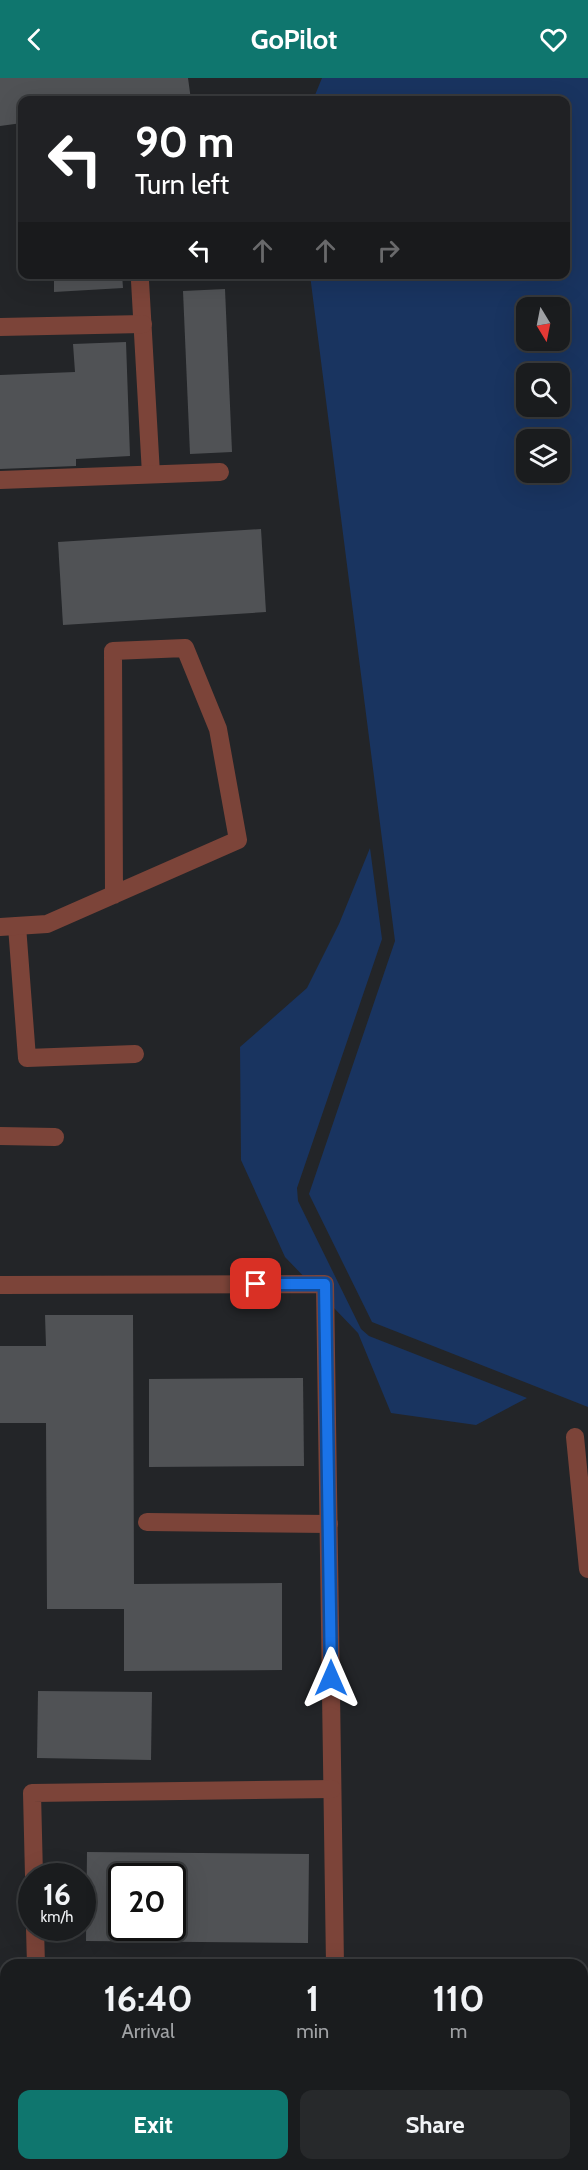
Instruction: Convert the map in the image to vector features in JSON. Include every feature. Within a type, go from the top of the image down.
[{"type":"street","points":[[140,281],[151,474]]},
{"type":"street","points":[[0,327],[143,324]]},
{"type":"street","points":[[0,480],[220,472]]},
{"type":"street","points":[[114,895],[113,651],[185,648],[218,729],[238,840],[114,895],[46,924],[8,927],[27,1058],[135,1054]]},
{"type":"street","points":[[0,1136],[55,1137]]},
{"type":"street","points":[[0,1285],[325,1284],[335,1959]]},
{"type":"street","points":[[575,1437],[588,1569]]},
{"type":"street","points":[[147,1522],[329,1524]]},
{"type":"street","points":[[34,1863],[32,1793],[332,1789]]},
{"type":"street","points":[[35,1941],[36,1959]]},
{"type":"shaded area","points":[[322,78],[588,78],[588,1407],[372,1322],[309,1194],[395,941],[311,279],[570,279],[570,96],[315,96]]},
{"type":"shaded area","points":[[370,848],[382,939],[297,1188],[298,1201],[361,1329],[369,1336],[527,1398],[476,1425],[391,1413],[358,1333],[285,1257],[241,1160],[240,1047],[307,988],[339,924]]},
{"type":"building","points":[[0,78],[188,78],[190,96],[18,96],[18,124],[0,126]]},
{"type":"building","points":[[54,279],[122,279],[123,288],[54,292]]},
{"type":"building","points":[[225,289],[232,452],[190,454],[183,291]]},
{"type":"building","points":[[126,342],[130,456],[76,459],[76,466],[0,469],[0,375],[75,372],[73,344]]},
{"type":"building","points":[[261,529],[266,612],[63,625],[58,542]]},
{"type":"building","points":[[45,1315],[133,1315],[134,1584],[282,1583],[282,1670],[124,1671],[124,1609],[47,1609],[46,1423],[0,1423],[0,1346],[46,1346]]},
{"type":"building","points":[[303,1378],[304,1466],[149,1467],[149,1379]]},
{"type":"building","points":[[38,1691],[152,1692],[151,1760],[37,1758]]},
{"type":"building","points":[[87,1852],[309,1854],[308,1943],[86,1941],[96,1941],[96,1863],[87,1863]]},
{"type":"route","points":[[256,1284],[325,1284],[331,1678]]}]
